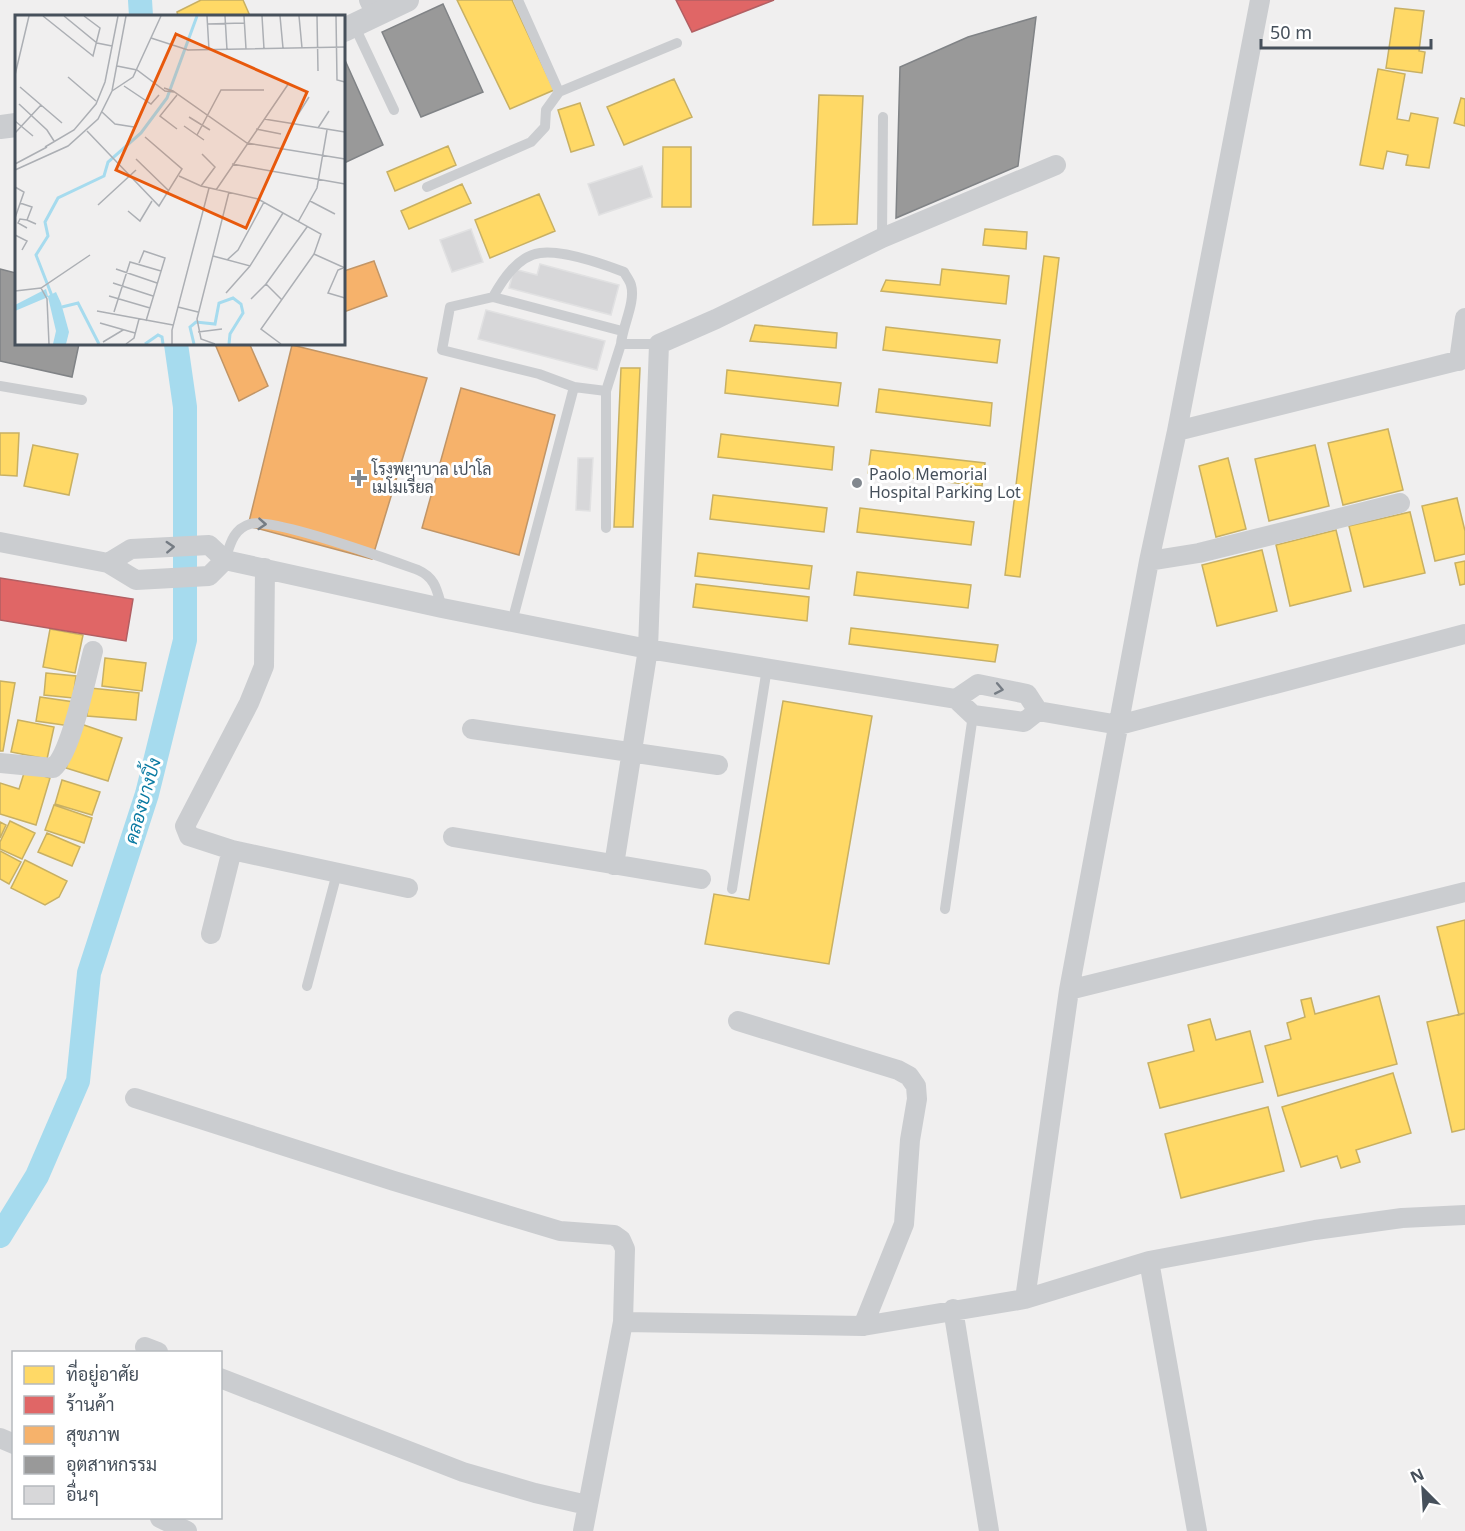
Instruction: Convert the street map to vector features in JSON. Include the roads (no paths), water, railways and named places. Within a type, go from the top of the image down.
[{"type":"street","points":[[349,27],[372,7],[406,0]]},
{"type":"street","points":[[1025,1299],[1069,990],[1149,561],[1177,431],[1260,0]]},
{"type":"street","points":[[0,127],[15,125]]},
{"type":"street","points":[[614,866],[648,649],[659,344],[716,319],[882,238],[1056,165]]},
{"type":"street","points":[[1177,431],[1462,360],[1465,318]]},
{"type":"street","points":[[1149,561],[1182,557],[1400,503]]},
{"type":"street","points":[[0,542],[108,563],[135,580],[209,576],[225,560]]},
{"type":"street","points":[[108,563],[131,549],[209,545],[225,560],[442,608],[648,649],[956,699],[973,716],[1024,722],[1038,711]]},
{"type":"street","points":[[265,568],[264,666],[249,703],[185,826],[189,836],[232,850],[408,888]]},
{"type":"street","points":[[956,699],[978,684],[1027,694],[1038,711],[1119,725],[1465,634]]},
{"type":"street","points":[[0,763],[53,768],[58,764],[66,748],[93,651]]},
{"type":"street","points":[[472,729],[718,765]]},
{"type":"street","points":[[453,837],[701,879]]},
{"type":"street","points":[[211,934],[232,850]]},
{"type":"street","points":[[1069,990],[1465,892]]},
{"type":"street","points":[[738,1021],[898,1070],[909,1076],[916,1086],[917,1099],[910,1140],[904,1224],[863,1326]]},
{"type":"street","points":[[135,1098],[394,1181],[560,1231],[614,1235],[621,1240],[625,1249],[622,1322],[583,1531]]},
{"type":"street","points":[[622,1322],[863,1326],[1025,1299],[1149,1261],[1315,1230],[1402,1218],[1465,1215]]},
{"type":"street","points":[[1149,1261],[1197,1531]]},
{"type":"street","points":[[953,1310],[989,1531]]},
{"type":"street","points":[[222,1379],[463,1472],[587,1505]]},
{"type":"street","points":[[161,1521],[187,1531]]},
{"type":"lane","points":[[518,0],[559,92]]},
{"type":"lane","points":[[349,27],[394,110]]},
{"type":"lane","points":[[427,188],[531,142],[545,126],[546,110],[559,92],[676,43]]},
{"type":"lane","points":[[882,238],[883,117]]},
{"type":"lane","points":[[493,297],[506,275],[523,260],[540,253],[567,255],[605,265],[624,272],[632,286],[630,310],[606,391],[606,528]]},
{"type":"lane","points":[[606,391],[574,387],[538,374],[442,350],[450,307],[493,297],[622,331]]},
{"type":"lane","points":[[621,344],[659,344]]},
{"type":"lane","points":[[0,386],[82,400]]},
{"type":"lane","points":[[512,622],[574,387]]},
{"type":"lane","points":[[225,560],[234,535],[239,530],[251,524],[268,524],[358,549],[428,574],[435,583],[442,608]]},
{"type":"lane","points":[[732,889],[767,668]]},
{"type":"lane","points":[[945,909],[973,716]]},
{"type":"lane","points":[[307,986],[337,873]]},
{"type":"waterway","name":"คลองบางปิ้ง","points":[[140,0],[141,15]]},
{"type":"waterway","name":"คลองบางปิ้ง","points":[[0,1236],[37,1176],[78,1081],[89,973],[147,794],[185,640],[185,407],[176,345]]},
{"type":"place","name":"โรงพยาบาล เปาโล เมโมเรี่ยล","points":[[359,478]]},
{"type":"place","name":"Paolo Memorial Hospital Parking Lot","points":[[857,483]]}]
